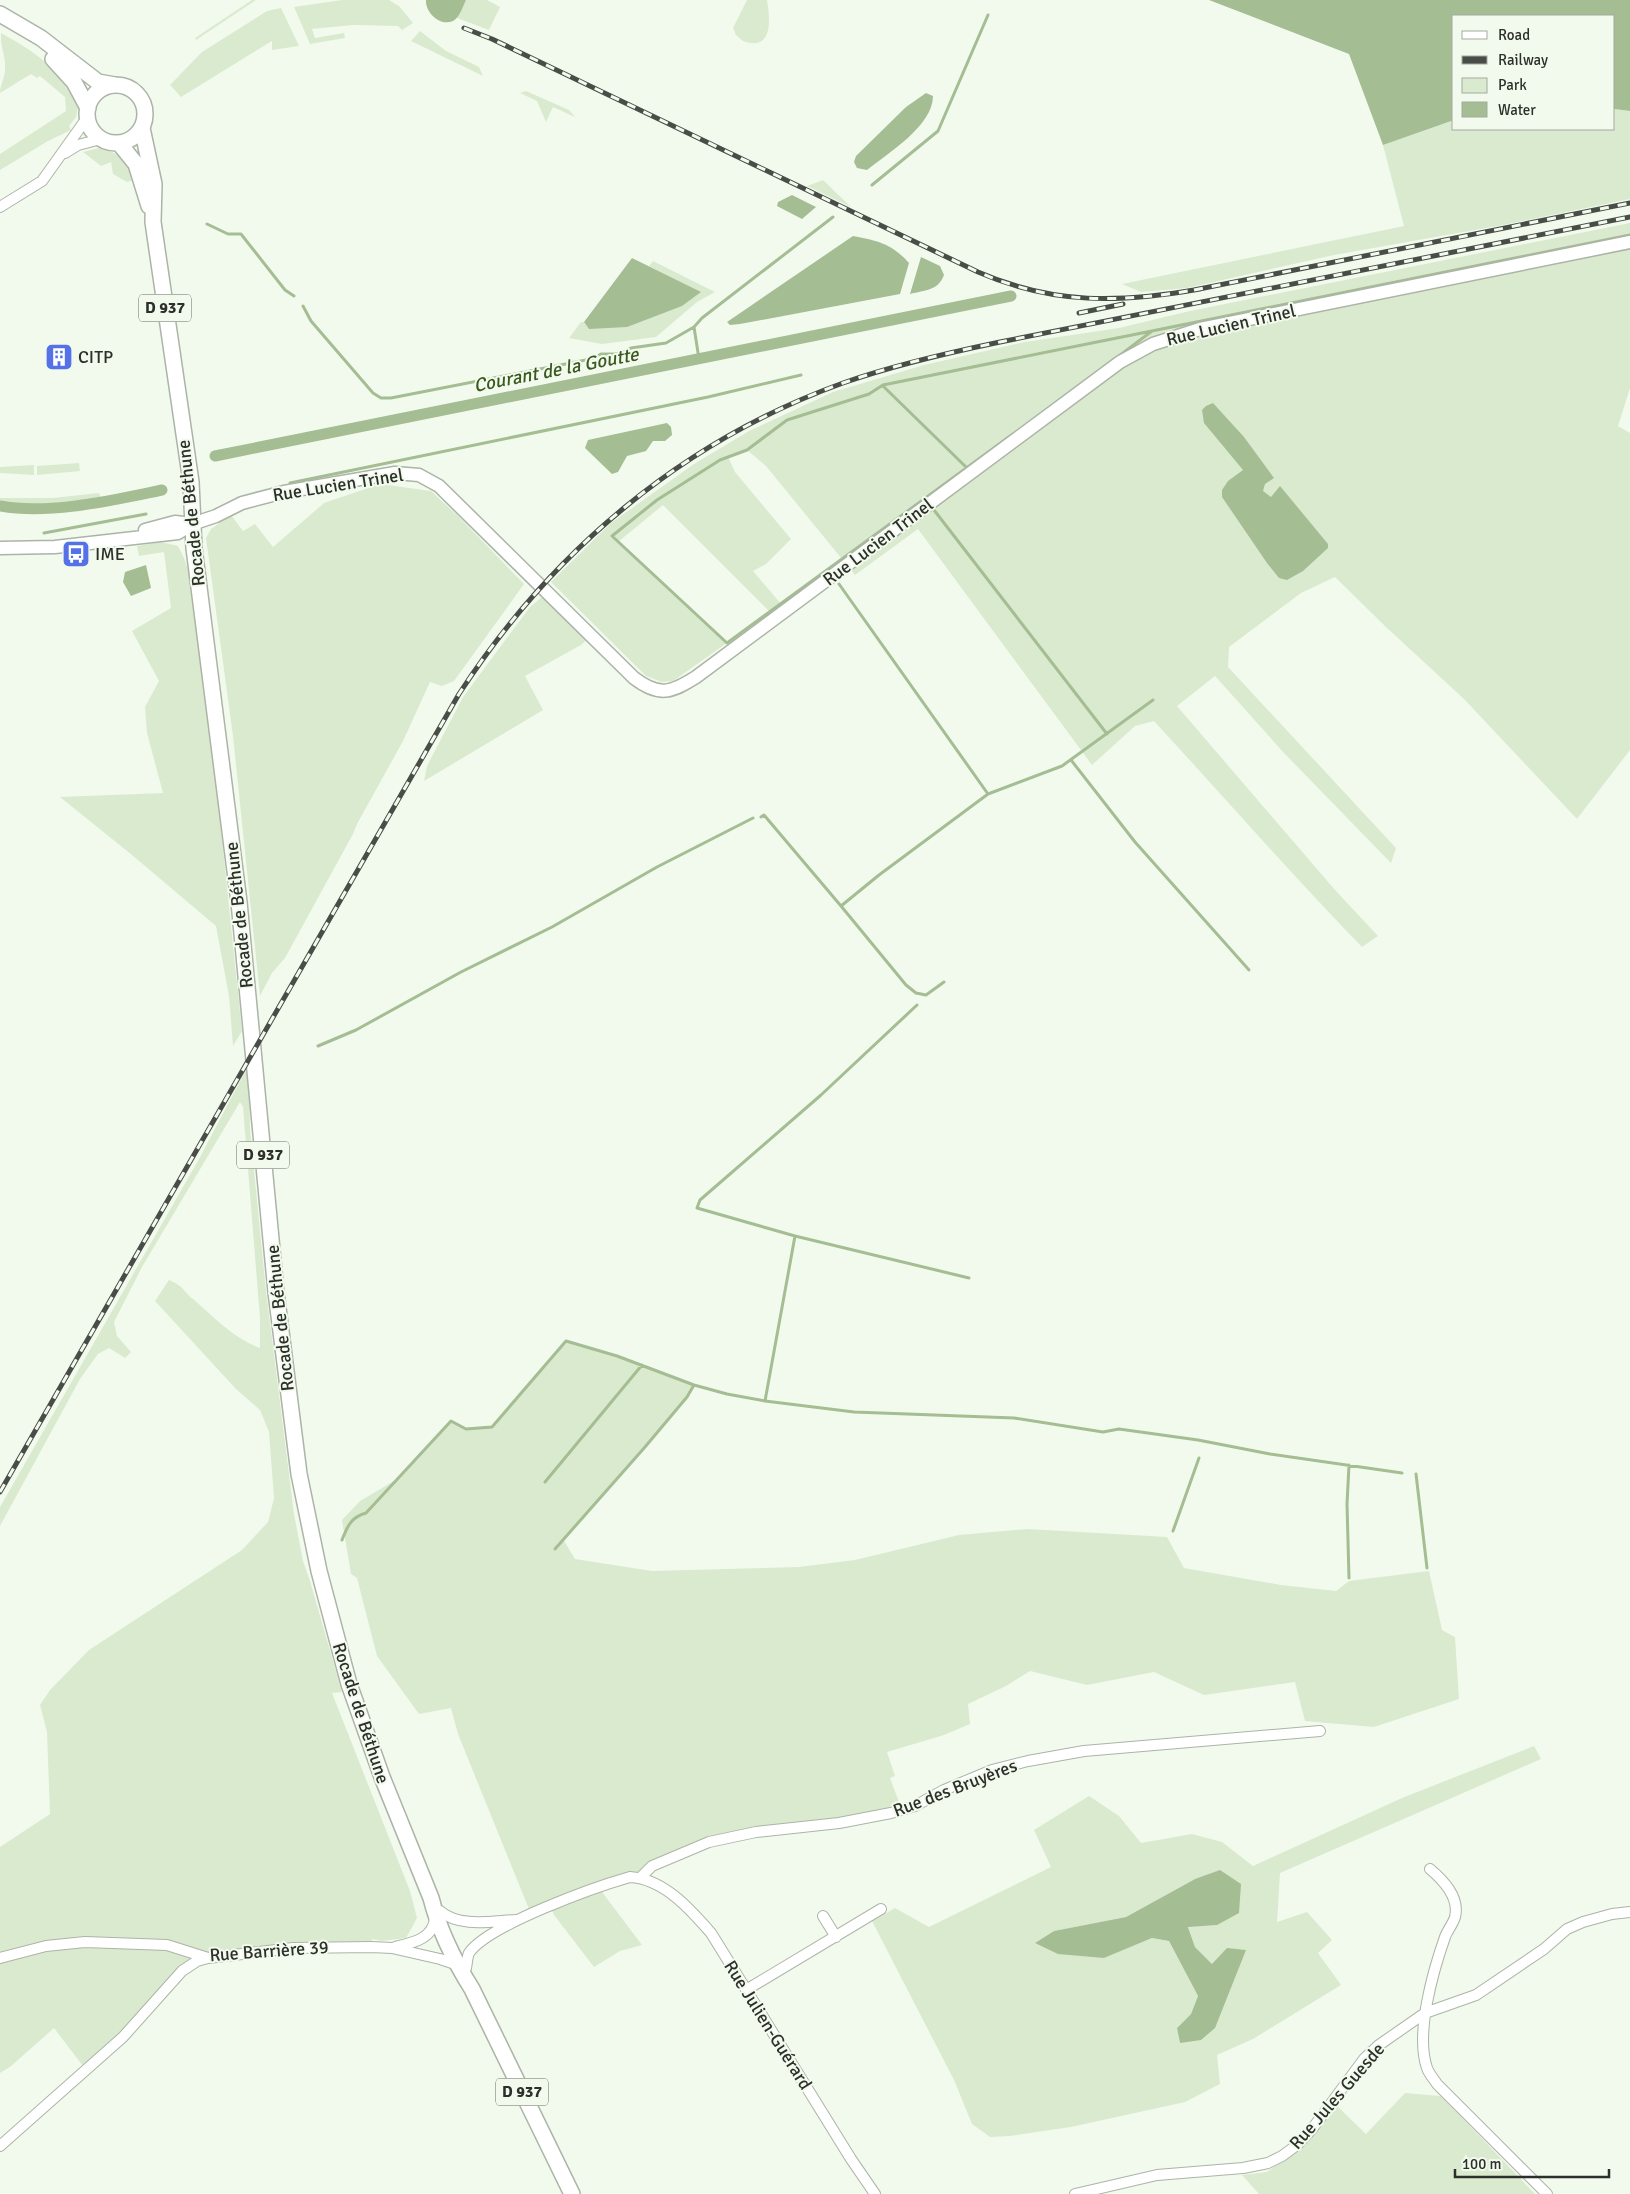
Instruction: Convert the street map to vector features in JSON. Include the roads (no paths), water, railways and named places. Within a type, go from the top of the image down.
[{"type":"main road","points":[[0,14],[41,38],[98,82],[128,88],[139,96],[145,114],[142,128],[133,138],[119,143],[101,139],[90,126],[87,113],[74,82],[56,62],[32,42],[0,24]]},
{"type":"main road","points":[[87,113],[91,99],[97,92],[115,85]]},
{"type":"main road","name":"D 937","points":[[142,128],[154,184],[153,222]]},
{"type":"main road","name":"D 937","points":[[119,143],[136,164],[153,222]]},
{"type":"main road","name":"Rocade de Béthune","points":[[153,222],[191,482],[192,524],[239,902],[276,1292],[299,1474],[321,1578],[349,1684],[382,1777],[435,1907],[472,1989],[572,2194]]},
{"type":"street","points":[[0,207],[42,181],[60,157],[87,113]]},
{"type":"street","points":[[60,157],[78,145],[101,139]]},
{"type":"street","name":"Rue Lucien Trinel","points":[[0,548],[55,547],[178,533],[192,524],[216,516],[242,503],[284,492],[385,474],[403,473],[418,475],[439,486],[634,678],[652,690],[674,690],[696,678],[1120,362],[1153,344],[1183,334],[1217,326],[1630,242]]},
{"type":"street","name":"Rue des Bruyères","points":[[640,1878],[652,1866],[709,1842],[756,1832],[839,1823],[891,1813],[915,1806],[944,1790],[992,1770],[1028,1761],[1084,1751],[1320,1731]]},
{"type":"street","points":[[1430,1869],[1445,1882],[1453,1899],[1455,1916],[1445,1935],[1434,1969],[1425,2013],[1423,2041],[1427,2068],[1437,2084],[1547,2194]]},
{"type":"street","points":[[463,1969],[468,1955],[481,1940],[517,1920],[619,1880],[630,1877],[640,1878]]},
{"type":"street","name":"Rue Julien-Guérard","points":[[640,1878],[666,1890],[688,1907],[711,1933],[851,2159],[875,2194]]},
{"type":"street","points":[[435,1907],[446,1916],[474,1923],[517,1920]]},
{"type":"street","name":"Rue Barrière 39","points":[[392,1948],[415,1942],[430,1933],[435,1923],[435,1907]]},
{"type":"street","points":[[746,1990],[881,1909]]},
{"type":"street","name":"Rue Jules Guesde","points":[[1075,2194],[1156,2175],[1243,2168],[1268,2163],[1282,2156],[1297,2145],[1312,2129],[1364,2059],[1379,2045],[1425,2013],[1476,1994],[1544,1949],[1567,1929],[1583,1922],[1612,1914],[1630,1912]]},
{"type":"street","points":[[823,1916],[836,1936]]},
{"type":"street","name":"Rue Barrière 39","points":[[0,1958],[46,1946],[85,1942],[158,1944],[176,1947],[208,1958],[293,1948],[392,1948],[440,1959],[463,1969]]},
{"type":"street","points":[[0,2146],[123,2038],[182,1971],[197,1961],[208,1958]]},
{"type":"water","points":[[426,0],[466,0],[458,17],[453,21],[443,22],[431,14],[426,5]]},
{"type":"water","points":[[1209,0],[1630,0],[1630,111],[1615,109],[1615,15],[1452,15],[1452,121],[1383,145],[1349,54]]},
{"type":"water","points":[[926,93],[933,96],[931,107],[926,118],[918,128],[867,170],[857,168],[854,162],[856,156],[906,107]]},
{"type":"water","points":[[792,195],[816,207],[802,219],[777,206],[778,202]]},
{"type":"water","points":[[853,236],[884,244],[896,251],[909,263],[900,294],[740,324],[730,325],[727,322]]},
{"type":"water","points":[[921,257],[940,266],[944,275],[935,287],[910,294]]},
{"type":"water","points":[[632,258],[701,292],[682,306],[627,327],[589,329],[584,322]]},
{"type":"water","points":[[1213,403],[1244,437],[1274,478],[1265,484],[1263,491],[1271,497],[1280,486],[1328,544],[1328,548],[1303,571],[1287,580],[1279,578],[1267,563],[1222,497],[1222,490],[1228,481],[1243,470],[1204,423],[1202,410]]},
{"type":"water","points":[[667,423],[671,427],[672,435],[665,441],[653,441],[646,451],[627,456],[618,472],[612,474],[585,448],[588,440]]},
{"type":"water","points":[[146,565],[151,588],[131,596],[123,582],[125,572]]},
{"type":"water","points":[[1220,1870],[1241,1884],[1239,1913],[1217,1925],[1188,1927],[1195,1947],[1212,1964],[1227,1948],[1246,1950],[1215,2028],[1201,2040],[1180,2043],[1177,2028],[1191,2014],[1198,1996],[1169,1941],[1152,1938],[1104,1958],[1058,1954],[1035,1943],[1054,1931],[1126,1917],[1195,1879]]},
{"type":"waterway","name":"Courant de la Goutte","points":[[872,185],[938,131],[988,15]]},
{"type":"waterway","name":"Courant de la Goutte","points":[[699,359],[694,327],[702,318],[833,217]]},
{"type":"waterway","points":[[207,224],[228,234],[241,234],[285,290],[294,296]]},
{"type":"waterway","points":[[1013,434],[727,643],[612,536],[657,500],[720,460],[747,450],[787,420],[869,394],[883,385],[1630,235]]},
{"type":"waterway","name":"Courant de la Goutte","points":[[215,456],[1011,296]]},
{"type":"waterway","points":[[303,306],[311,321],[373,393],[381,398],[391,398],[591,359],[601,354],[620,354],[631,348],[666,343],[694,327]]},
{"type":"waterway","points":[[1119,356],[1152,331]]},
{"type":"waterway","points":[[290,483],[708,397],[801,375]]},
{"type":"waterway","points":[[883,386],[966,467]]},
{"type":"waterway","name":"Courant de la Goutte","points":[[0,506],[40,509],[60,508],[162,490]]},
{"type":"waterway","points":[[934,510],[1107,734]]},
{"type":"waterway","points":[[44,533],[146,514]]},
{"type":"waterway","points":[[839,584],[988,794]]},
{"type":"waterway","points":[[761,817],[764,815],[841,906],[879,875],[988,794],[1062,766],[1153,700]]},
{"type":"waterway","points":[[1071,760],[1135,842],[1249,970]]},
{"type":"waterway","points":[[318,1046],[356,1030],[461,972],[552,927],[657,867],[753,818]]},
{"type":"waterway","points":[[841,906],[906,985],[916,993],[926,995],[944,982]]},
{"type":"waterway","points":[[342,1540],[353,1520],[366,1513],[451,1421],[466,1429],[492,1427],[566,1341],[617,1356],[694,1385],[727,1394],[765,1401],[795,1236],[697,1208],[700,1200],[821,1095],[917,1005]]},
{"type":"waterway","points":[[795,1236],[969,1278]]},
{"type":"waterway","points":[[545,1482],[642,1365]]},
{"type":"waterway","points":[[555,1549],[645,1447],[687,1397],[694,1385]]},
{"type":"waterway","points":[[765,1401],[854,1412],[1014,1418],[1103,1432],[1119,1429],[1198,1440],[1270,1454],[1402,1473]]},
{"type":"waterway","points":[[1173,1531],[1199,1458]]},
{"type":"waterway","points":[[1349,1465],[1347,1504],[1349,1578]]},
{"type":"waterway","points":[[1416,1474],[1427,1568]]},
{"type":"railway","points":[[464,28],[492,39],[978,272],[1006,283],[1061,296],[1088,298],[1142,297],[1200,289]]},
{"type":"railway","points":[[1194,290],[1630,203]]},
{"type":"railway","points":[[0,1492],[459,694],[495,642],[535,594],[578,548],[625,507],[675,469],[728,436],[784,407],[843,383],[901,365],[1000,342],[1630,217]]},
{"type":"railway","points":[[1079,313],[1123,304]]},
{"type":"place","name":"CITP","points":[[59,357]]},
{"type":"place","name":"IME","points":[[76,554]]}]
